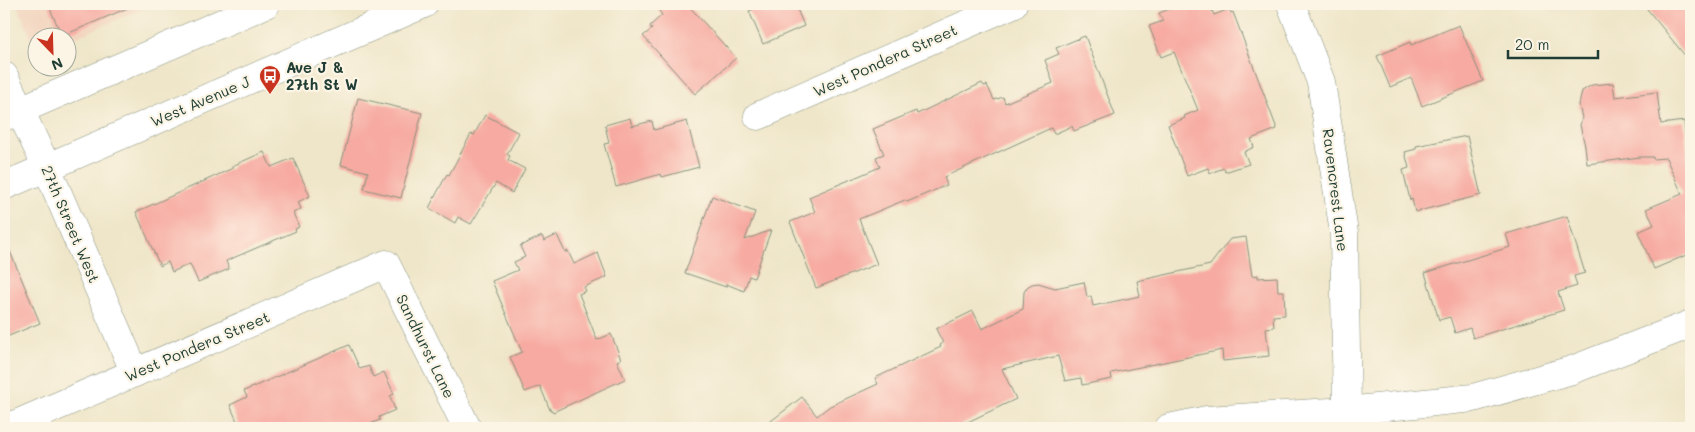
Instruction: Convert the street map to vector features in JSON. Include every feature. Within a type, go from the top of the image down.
[{"type":"street","points":[[12,114],[266,4]]},
{"type":"street","name":"West Avenue J","points":[[4,186],[424,4]]},
{"type":"street","name":"West Pondera Street","points":[[758,116],[1013,4]]},
{"type":"street","name":"Ravencrest Lane","points":[[1291,4],[1320,82],[1344,233],[1347,411]]},
{"type":"street","name":"27th Street West","points":[[4,76],[12,114],[47,168],[135,373]]},
{"type":"street","name":"West Pondera Street","points":[[7,428],[386,264]]},
{"type":"street","name":"Sandhurst Lane","points":[[386,264],[467,428]]},
{"type":"street","points":[[1169,428],[1207,420],[1347,411],[1472,398],[1572,370],[1691,324]]},
{"type":"shaded area","points":[[17,4],[152,4],[78,37],[78,28],[28,28],[28,30]]},
{"type":"building","points":[[48,4],[137,4],[78,29],[58,28]]},
{"type":"building","points":[[654,4],[687,4],[736,58],[695,94],[643,36],[652,29],[650,26],[662,15]]},
{"type":"building","points":[[751,4],[795,4],[804,26],[763,44],[749,11],[754,9]]},
{"type":"building","points":[[1183,4],[1209,4],[1214,15],[1229,9],[1231,13],[1233,12],[1277,129],[1251,139],[1254,147],[1244,152],[1249,164],[1225,172],[1224,168],[1210,173],[1208,168],[1187,176],[1168,125],[1198,110],[1174,52],[1161,57],[1149,26],[1163,21],[1159,13]]},
{"type":"building","points":[[1643,4],[1691,4],[1691,63]]},
{"type":"building","points":[[1459,25],[1483,81],[1422,106],[1411,78],[1390,87],[1377,56],[1410,42],[1411,45]]},
{"type":"building","points":[[1085,36],[1115,115],[1074,131],[1072,126],[1054,134],[1051,128],[944,177],[947,185],[859,219],[877,264],[816,288],[790,222],[815,212],[809,197],[880,167],[876,157],[884,154],[873,129],[916,111],[917,114],[982,83],[984,86],[987,85],[994,100],[1003,97],[1005,103],[1053,83],[1045,60],[1059,54],[1056,48]]},
{"type":"building","points":[[1613,83],[1615,97],[1657,92],[1661,124],[1684,121],[1691,189],[1691,253],[1654,269],[1638,232],[1654,225],[1646,209],[1682,194],[1666,158],[1640,157],[1587,164],[1580,125],[1582,118],[1579,105],[1582,91],[1592,85]]},
{"type":"building","points":[[358,98],[422,113],[401,198],[364,189],[368,172],[341,165]]},
{"type":"building","points":[[485,115],[519,133],[507,154],[510,156],[508,160],[525,169],[512,193],[496,183],[471,224],[458,217],[455,223],[429,208],[471,134],[474,135]]},
{"type":"building","points":[[630,118],[632,126],[652,121],[654,130],[687,121],[699,167],[662,177],[661,174],[616,187],[604,144],[609,143],[605,125]]},
{"type":"building","points":[[1467,136],[1481,195],[1415,212],[1412,199],[1410,200],[1403,170],[1409,168],[1405,152],[1416,149],[1416,146]]},
{"type":"building","points":[[264,152],[271,167],[293,158],[310,196],[298,202],[301,209],[293,213],[299,227],[295,229],[296,231],[226,261],[229,269],[198,282],[190,264],[172,272],[168,262],[160,266],[136,212]]},
{"type":"building","points":[[712,196],[755,212],[745,240],[771,230],[754,278],[749,276],[744,291],[685,273]]},
{"type":"building","points":[[1567,216],[1585,273],[1574,276],[1577,286],[1558,292],[1564,310],[1473,338],[1470,328],[1455,333],[1450,317],[1439,320],[1425,273],[1510,247],[1506,234]]},
{"type":"building","points":[[557,235],[565,252],[568,251],[574,264],[598,253],[607,277],[584,287],[586,291],[579,294],[597,340],[611,334],[621,359],[617,361],[625,379],[553,412],[550,410],[540,386],[525,392],[510,357],[522,352],[492,281],[518,270],[514,262],[525,257],[520,246],[542,236],[544,241]]},
{"type":"building","points":[[4,237],[40,323],[4,338]]},
{"type":"building","points":[[1246,237],[1252,276],[1258,275],[1258,278],[1277,277],[1278,291],[1284,291],[1285,315],[1273,316],[1274,327],[1266,328],[1269,356],[1223,361],[1222,350],[1111,373],[1112,379],[1082,385],[1081,378],[1065,381],[1058,356],[1002,369],[1016,399],[955,428],[762,428],[802,397],[817,416],[830,406],[878,384],[875,378],[941,347],[940,345],[943,343],[936,329],[973,311],[982,329],[1023,309],[1024,292],[1032,284],[1038,283],[1055,288],[1084,282],[1087,297],[1091,296],[1093,306],[1140,296],[1137,281],[1210,265],[1230,239]]},
{"type":"building","points":[[349,345],[360,369],[369,366],[373,377],[384,372],[394,394],[390,396],[395,410],[379,417],[380,420],[360,428],[240,428],[230,405],[247,397],[244,391]]},
{"type":"place","name":"Ave J & 27th St W","points":[[270,95]]}]
